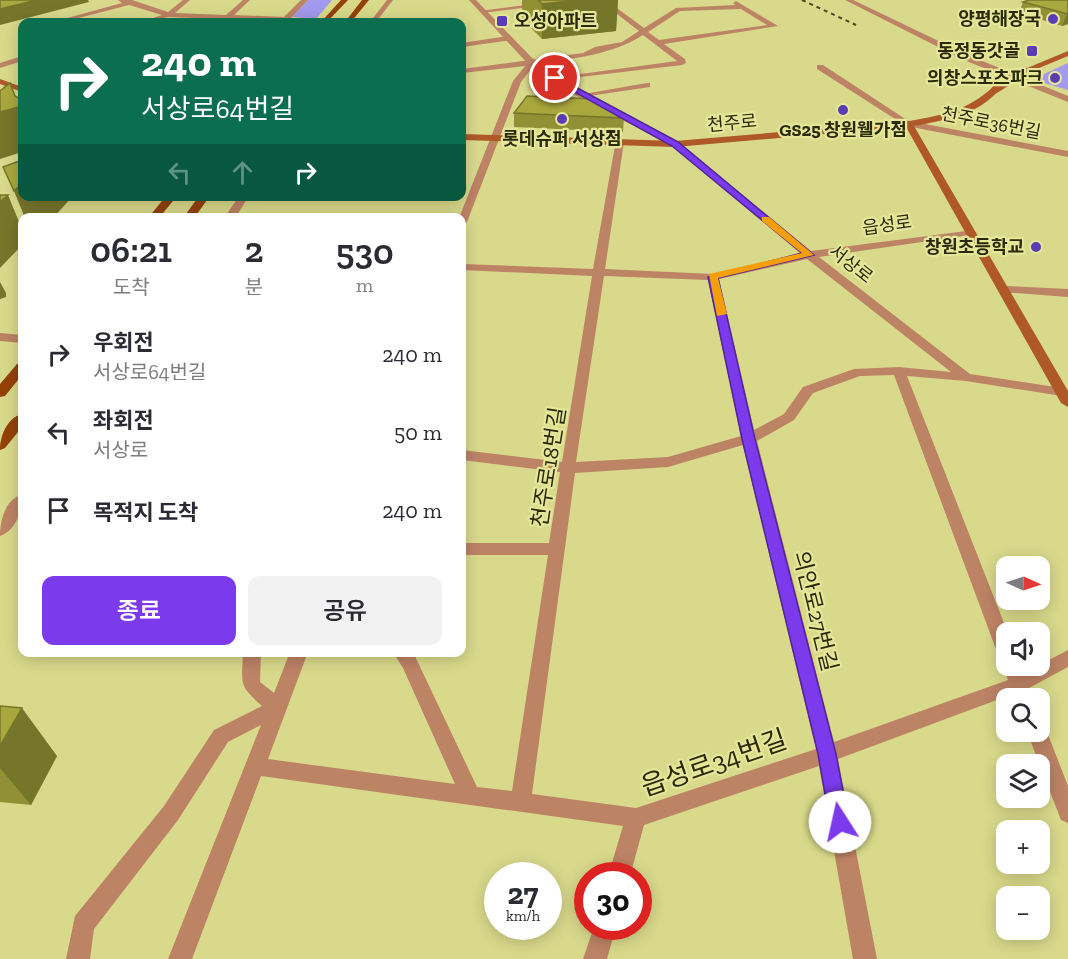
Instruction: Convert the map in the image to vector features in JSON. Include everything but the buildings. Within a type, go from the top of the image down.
[{"type":"main road","points":[[329,18],[345,0]]},
{"type":"main road","points":[[351,18],[366,0]]},
{"type":"main road","name":"천주로","points":[[466,137],[675,144],[909,124],[948,117],[980,104],[996,89],[1024,71],[1068,53]]},
{"type":"main road","points":[[0,81],[18,88]]},
{"type":"main road","points":[[909,124],[1065,397]]},
{"type":"main road","points":[[157,213],[168,201]]},
{"type":"main road","points":[[192,213],[201,201]]},
{"type":"main road","points":[[0,393],[18,372]]},
{"type":"main road","points":[[0,446],[18,423]]},
{"type":"street","points":[[121,0],[169,15],[203,18]]},
{"type":"street","points":[[158,18],[169,15],[187,0]]},
{"type":"street","points":[[228,18],[247,0]]},
{"type":"street","points":[[287,18],[305,0]]},
{"type":"street","points":[[376,18],[390,0]]},
{"type":"street","name":"서상로","points":[[472,0],[531,62],[582,95],[675,144],[809,255],[966,377]]},
{"type":"street","points":[[482,11],[583,0]]},
{"type":"street","points":[[555,78],[682,63],[660,42],[602,0]]},
{"type":"street","points":[[660,42],[774,26],[730,0]]},
{"type":"street","points":[[848,0],[967,58],[1068,99]]},
{"type":"street","points":[[72,18],[133,2]]},
{"type":"street","points":[[466,71],[585,56],[597,49],[624,44],[681,9],[743,7]]},
{"type":"street","points":[[466,44],[508,38]]},
{"type":"street","points":[[585,56],[598,74],[605,91]]},
{"type":"street","points":[[0,66],[18,61]]},
{"type":"street","points":[[465,213],[517,81],[531,62]]},
{"type":"street","points":[[820,67],[909,124]]},
{"type":"street","points":[[582,95],[648,85]]},
{"type":"street","name":"천주로36번길","points":[[909,124],[1068,154]]},
{"type":"street","name":"천주로18번길","points":[[521,800],[568,468],[601,272],[619,142]]},
{"type":"street","name":"읍성로","points":[[466,267],[713,277],[809,255],[970,232]]},
{"type":"street","name":"의안로27번길","points":[[713,277],[749,439],[827,754],[865,959]]},
{"type":"street","points":[[1005,290],[1068,293]]},
{"type":"street","points":[[0,337],[18,339]]},
{"type":"street","points":[[899,371],[996,626]]},
{"type":"street","points":[[466,455],[568,468],[668,462],[749,439],[789,417],[808,390],[859,372],[899,371],[966,377],[1065,397]]},
{"type":"street","points":[[0,530],[18,505]]},
{"type":"street","points":[[466,549],[556,549]]},
{"type":"street","points":[[252,657],[251,685],[277,708]]},
{"type":"street","points":[[180,959],[297,657]]},
{"type":"street","points":[[406,657],[470,794]]},
{"type":"street","name":"읍성로34번길","points":[[254,766],[521,800],[636,818],[827,754],[1018,683],[1068,658]]},
{"type":"street","points":[[78,959],[83,924],[171,813],[221,736],[277,708]]},
{"type":"street","points":[[1041,742],[1068,813]]},
{"type":"street","points":[[623,862],[636,818]]},
{"type":"street","points":[[595,959],[600,940]]},
{"type":"shaded area","points":[[308,0],[332,0],[317,18],[292,17]]},
{"type":"shaded area","name":"의창스포츠파크","points":[[1068,63],[1068,90],[1041,82],[1044,74]]},
{"type":"railway","points":[[802,0],[856,25]]},
{"type":"slow traffic","points":[[721,314],[713,277],[809,255],[766,219]]},
{"type":"place","name":"양평해장국","points":[[1053,19]]},
{"type":"place","name":"오성아파트","points":[[502,21]]},
{"type":"place","name":"동정동갓골","points":[[1032,51]]},
{"type":"place","name":"의창스포츠파크","points":[[1055,78]]},
{"type":"place","name":"GS25 창원웰가점","points":[[843,110]]},
{"type":"place","name":"롯데슈퍼 서상점","points":[[562,119]]},
{"type":"place","name":"창원초등학교","points":[[1036,247]]},
{"type":"route","points":[[555,78],[574,91],[675,144],[809,255],[713,277],[749,439],[827,754],[840,822]]}]
